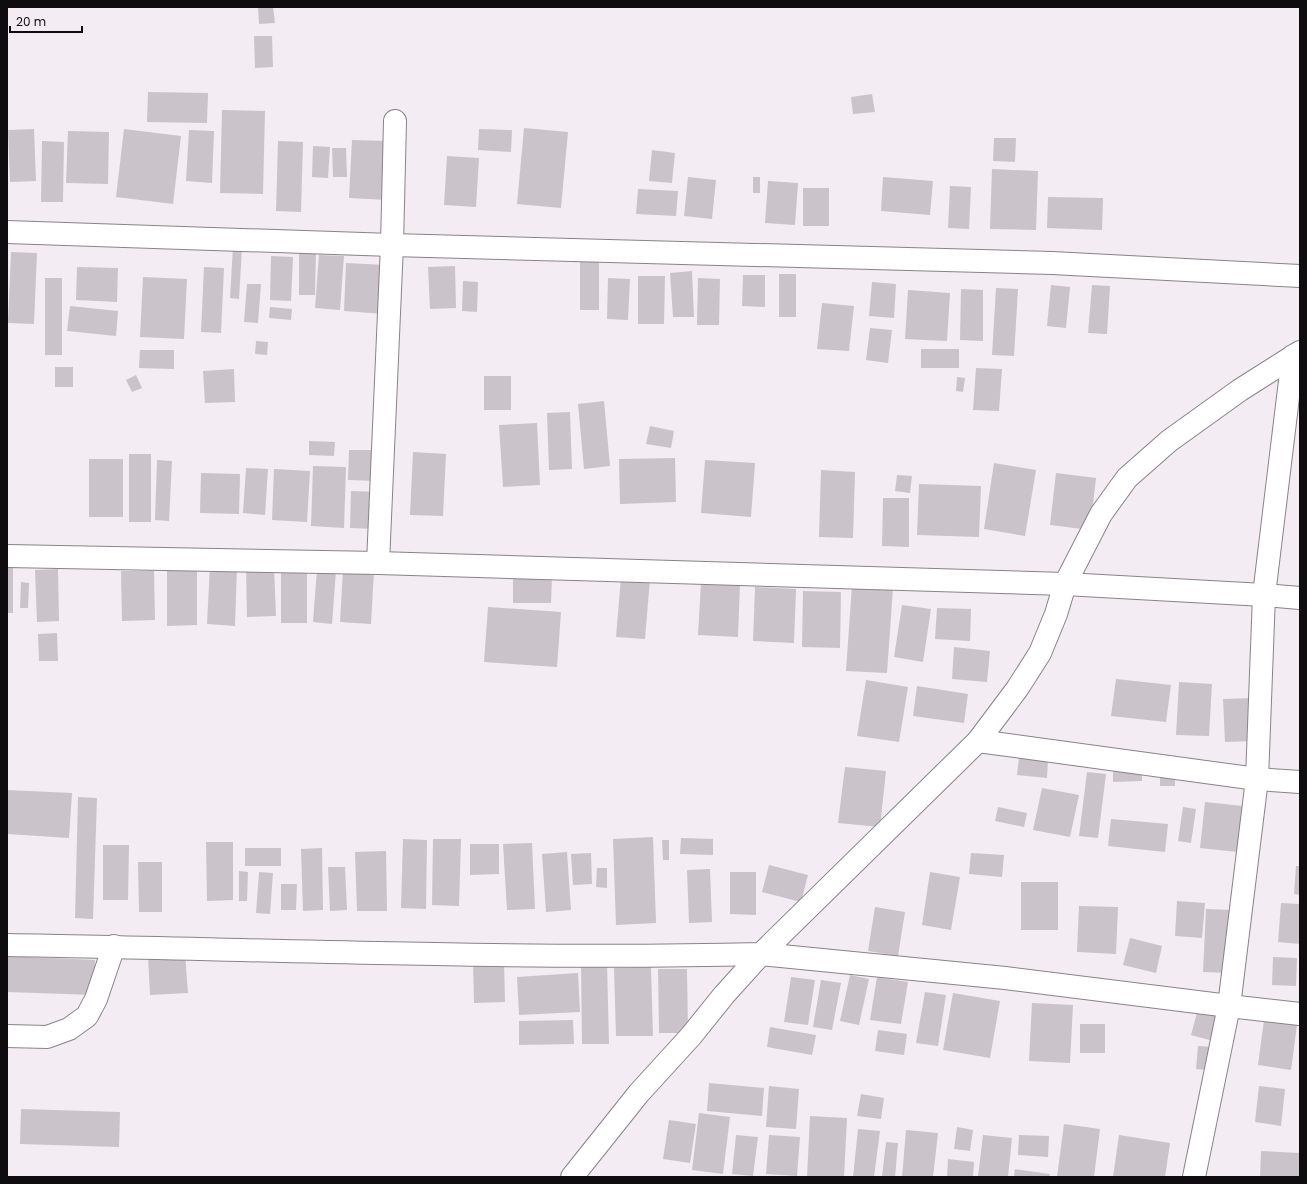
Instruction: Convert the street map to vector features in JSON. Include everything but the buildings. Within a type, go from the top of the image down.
[{"type":"street","points":[[378,563],[392,245],[395,121]]},
{"type":"street","points":[[7,232],[392,245],[1044,263],[1300,276]]},
{"type":"street","points":[[572,1177],[639,1093],[691,1036],[724,995],[761,954],[978,741],[1018,689],[1040,653],[1056,614],[1066,584],[1101,514],[1127,478],[1169,441],[1240,390],[1297,354]]},
{"type":"street","points":[[1194,1177],[1229,1006],[1257,779],[1264,594],[1297,354]]},
{"type":"street","points":[[7,556],[378,563],[1066,584],[1264,594],[1300,598]]},
{"type":"street","points":[[978,741],[1257,779],[1300,782]]},
{"type":"street","points":[[7,945],[495,955],[665,956],[761,954],[1005,978],[1300,1014]]},
{"type":"street","points":[[7,1036],[47,1037],[69,1029],[87,1016],[96,998],[114,946]]}]
